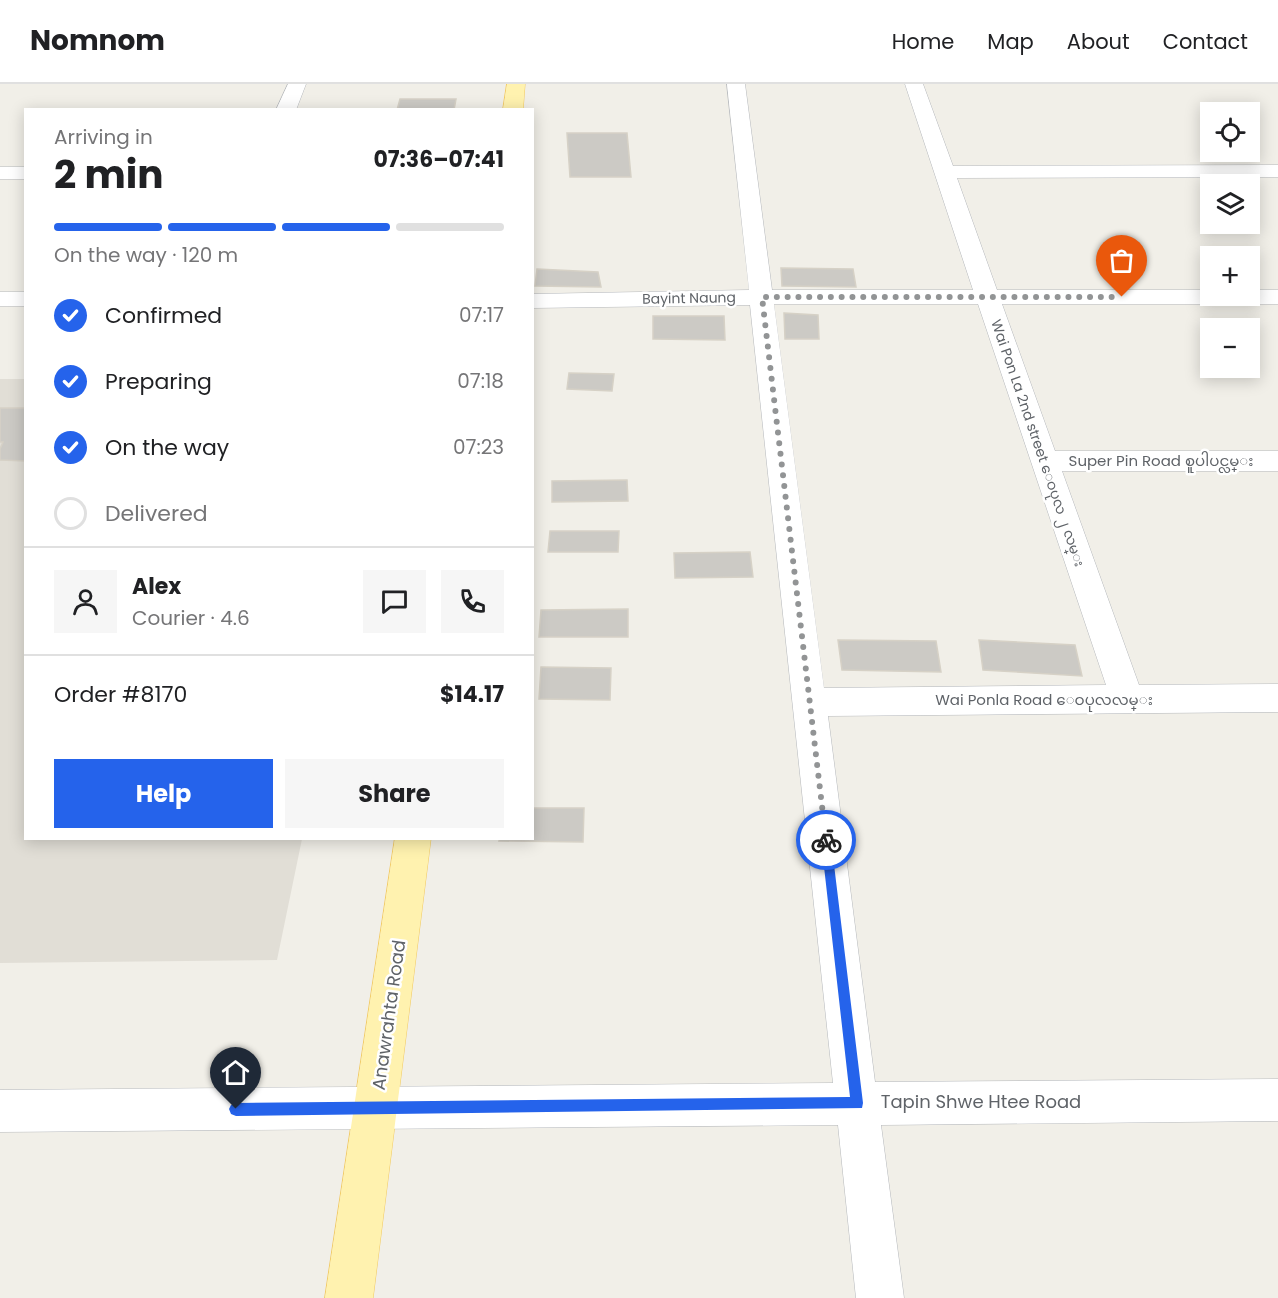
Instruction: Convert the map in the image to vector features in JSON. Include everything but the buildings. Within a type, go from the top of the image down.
[{"type":"main road","points":[[513,108],[516,84]]},
{"type":"main road","name":"Anawrahta Road","points":[[349,1298],[413,840]]},
{"type":"street","points":[[287,108],[297,84]]},
{"type":"street","points":[[736,84],[880,1298]]},
{"type":"street","name":"Wai Pon La 2nd street ေဝပုလ ၂ လမ္း","points":[[914,84],[1127,699]]},
{"type":"street","points":[[945,172],[1278,171]]},
{"type":"street","points":[[0,173],[24,173]]},
{"type":"street","name":"Bayint Naung","points":[[534,301],[762,297],[1278,297]]},
{"type":"street","points":[[0,299],[24,299]]},
{"type":"street","name":"Super Pin Road စူပါပင္လမ္း","points":[[1044,461],[1278,461]]},
{"type":"street","name":"Wai Ponla Road ေဝပုလလမ္း","points":[[810,702],[1278,698]]},
{"type":"street","name":"Tapin Shwe Htee Road","points":[[0,1111],[1278,1100]]},
{"type":"shaded area","points":[[0,379],[24,379],[24,840],[302,840],[277,960],[0,963]]},
{"type":"way so far","points":[[826,840],[762,297],[1122,297]]},
{"type":"route","points":[[236,1109],[857,1103],[826,840]]}]
